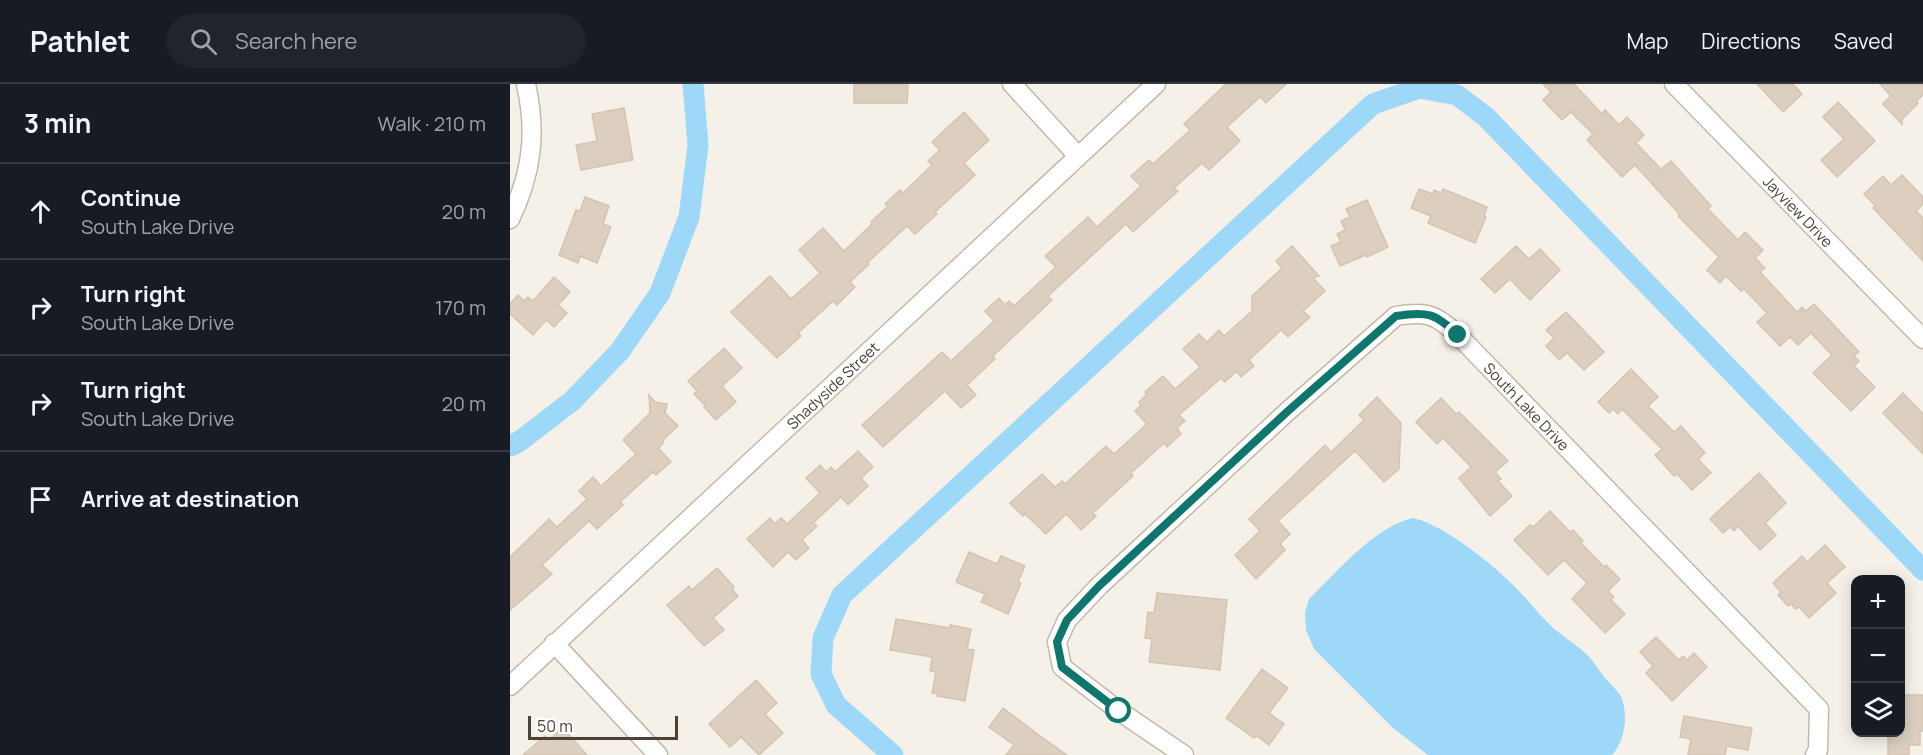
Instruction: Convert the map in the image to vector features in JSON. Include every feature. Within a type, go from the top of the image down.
[{"type":"street","points":[[510,219],[520,198],[529,168],[533,130],[526,84]]},
{"type":"street","points":[[1012,84],[1078,156]]},
{"type":"street","name":"Shadyside Street","points":[[510,686],[1156,84]]},
{"type":"street","name":"Jayview Drive","points":[[1674,84],[1923,339]]},
{"type":"street","name":"South Lake Drive","points":[[1184,755],[1119,711],[1062,667],[1057,642],[1067,620],[1099,586],[1279,419],[1396,316],[1418,312],[1441,319],[1458,335],[1819,709],[1818,750],[1815,755]]},
{"type":"street","points":[[554,643],[658,755]]},
{"type":"water","points":[[1413,518],[1440,529],[1483,559],[1518,590],[1549,624],[1591,659],[1619,693],[1624,706],[1624,728],[1620,743],[1612,755],[1428,755],[1393,728],[1314,649],[1306,630],[1305,612],[1309,599],[1344,563],[1371,540],[1399,523]]},
{"type":"building","points":[[854,84],[908,84],[907,103],[854,103]]},
{"type":"building","points":[[1226,84],[1286,84],[1266,103],[1260,97],[1227,127],[1240,141],[1209,170],[1202,163],[1174,188],[1178,191],[1133,232],[1126,224],[1048,296],[1052,300],[993,356],[995,359],[967,385],[976,395],[961,408],[945,391],[883,447],[862,425],[942,352],[951,361],[994,321],[985,311],[999,298],[1005,305],[1009,301],[1014,306],[1056,267],[1045,256],[1088,217],[1097,227],[1141,186],[1131,176],[1149,160],[1153,164],[1190,130],[1184,124]]},
{"type":"building","points":[[1543,84],[1574,84],[1602,114],[1605,110],[1619,125],[1627,117],[1644,135],[1636,143],[1661,169],[1671,161],[1711,206],[1708,209],[1738,240],[1745,232],[1763,250],[1755,258],[1765,268],[1760,272],[1797,312],[1802,307],[1806,311],[1814,304],[1859,352],[1854,356],[1859,361],[1854,366],[1875,387],[1851,411],[1813,373],[1832,355],[1811,333],[1798,345],[1790,337],[1780,346],[1757,322],[1767,313],[1744,289],[1741,291],[1726,276],[1720,283],[1707,270],[1719,257],[1678,216],[1680,215],[1635,165],[1622,177],[1587,140],[1593,134],[1571,112],[1562,120],[1543,100],[1551,92]]},
{"type":"building","points":[[1757,84],[1793,84],[1802,94],[1783,112]]},
{"type":"building","points":[[1880,84],[1923,84],[1923,95],[1902,119],[1902,124],[1883,104],[1891,96]]},
{"type":"building","points":[[1838,102],[1875,141],[1837,177],[1821,160],[1844,139],[1823,117]]},
{"type":"building","points":[[624,108],[633,160],[581,170],[576,145],[597,141],[592,114]]},
{"type":"building","points":[[964,112],[989,140],[964,163],[975,175],[915,234],[907,226],[868,262],[869,264],[850,282],[855,287],[837,305],[833,301],[798,333],[801,336],[777,358],[731,312],[770,276],[791,299],[820,273],[799,250],[823,228],[844,251],[888,206],[885,204],[900,190],[903,193],[932,165],[928,161],[940,150],[932,142]]},
{"type":"building","points":[[1902,175],[1923,197],[1923,204],[1916,211],[1923,218],[1923,261],[1873,208],[1875,205],[1864,194],[1883,176],[1891,185]]},
{"type":"building","points":[[1419,189],[1433,194],[1434,190],[1441,193],[1443,189],[1487,207],[1484,216],[1486,217],[1475,243],[1428,223],[1431,216],[1411,208]]},
{"type":"building","points":[[585,197],[609,206],[603,224],[611,227],[597,263],[580,256],[578,263],[559,255],[576,210],[580,211]]},
{"type":"building","points":[[1367,200],[1388,247],[1340,266],[1331,246],[1341,242],[1337,234],[1345,230],[1341,221],[1350,217],[1346,209]]},
{"type":"building","points":[[1292,246],[1319,276],[1313,278],[1325,291],[1303,311],[1310,317],[1288,337],[1281,330],[1249,360],[1254,366],[1241,377],[1237,371],[1225,382],[1221,378],[1179,415],[1185,421],[1177,428],[1181,434],[1167,447],[1164,443],[1131,473],[1133,476],[1093,513],[1096,516],[1081,530],[1066,514],[1046,534],[1010,503],[1042,474],[1055,487],[1062,481],[1065,484],[1106,446],[1114,454],[1147,424],[1135,411],[1141,405],[1139,402],[1147,394],[1145,392],[1163,376],[1175,389],[1200,367],[1183,349],[1199,334],[1207,342],[1219,330],[1224,336],[1252,311],[1252,296],[1282,268],[1276,261]]},
{"type":"building","points":[[1516,246],[1529,259],[1540,249],[1560,270],[1530,300],[1510,279],[1495,293],[1481,279]]},
{"type":"building","points":[[554,277],[570,292],[558,305],[567,313],[554,327],[546,320],[533,335],[510,314],[510,304],[518,295],[524,301],[528,297],[533,301]]},
{"type":"building","points":[[1566,312],[1604,352],[1584,370],[1567,353],[1559,360],[1546,346],[1554,338],[1546,330]]},
{"type":"building","points":[[724,348],[742,368],[722,386],[736,402],[716,420],[694,394],[697,391],[688,381]]},
{"type":"building","points":[[1631,369],[1658,397],[1648,406],[1674,432],[1681,426],[1705,453],[1698,459],[1711,473],[1692,490],[1677,474],[1674,476],[1655,455],[1662,449],[1622,409],[1618,414],[1613,409],[1609,413],[1598,402]]},
{"type":"building","points":[[1903,393],[1923,414],[1923,454],[1883,413]]},
{"type":"building","points":[[649,395],[655,402],[667,404],[665,413],[678,426],[663,440],[659,449],[671,462],[656,475],[653,472],[620,502],[623,505],[597,529],[589,521],[542,565],[552,574],[510,610],[510,557],[549,519],[557,527],[587,499],[579,491],[593,477],[601,486],[636,454],[623,440],[650,413]]},
{"type":"building","points":[[1377,397],[1401,423],[1399,469],[1384,482],[1355,451],[1278,521],[1290,534],[1280,544],[1285,550],[1256,579],[1235,555],[1260,531],[1249,519],[1325,445],[1331,452],[1364,420],[1359,415]]},
{"type":"building","points":[[1441,398],[1456,414],[1459,412],[1508,461],[1495,472],[1501,479],[1498,481],[1512,496],[1490,516],[1459,478],[1471,467],[1443,438],[1437,444],[1416,422]]},
{"type":"building","points":[[858,451],[873,467],[861,478],[868,486],[848,505],[841,497],[813,523],[817,526],[802,540],[809,548],[796,560],[788,552],[773,567],[747,539],[770,518],[775,524],[781,518],[787,524],[820,493],[806,478],[820,465],[826,472],[831,467],[835,472]]},
{"type":"building","points":[[1759,473],[1786,503],[1765,523],[1776,535],[1760,550],[1738,526],[1734,531],[1730,527],[1723,533],[1710,519]]},
{"type":"building","points":[[1550,511],[1570,532],[1573,530],[1583,541],[1581,543],[1604,567],[1606,565],[1620,579],[1608,591],[1614,597],[1611,600],[1625,614],[1605,633],[1572,599],[1587,583],[1564,560],[1548,575],[1514,540]]},
{"type":"building","points":[[1825,545],[1845,567],[1827,583],[1836,593],[1809,618],[1799,607],[1796,609],[1791,604],[1788,606],[1778,595],[1781,592],[1773,583],[1802,556],[1807,562]]},
{"type":"building","points":[[969,552],[997,564],[1001,556],[1025,566],[1018,582],[1021,583],[1008,614],[981,602],[985,594],[956,582]]},
{"type":"building","points":[[717,568],[734,587],[732,589],[738,596],[713,618],[724,630],[704,646],[667,605],[689,586],[692,590]]},
{"type":"building","points":[[1157,593],[1227,600],[1220,670],[1149,662],[1152,639],[1145,638],[1148,612],[1154,613]]},
{"type":"building","points":[[896,619],[971,629],[967,649],[974,650],[965,701],[932,693],[936,672],[930,671],[932,657],[890,650]]},
{"type":"building","points":[[1656,637],[1679,660],[1683,656],[1687,660],[1694,653],[1707,667],[1672,701],[1646,673],[1653,666],[1640,652]]},
{"type":"building","points":[[1262,669],[1288,688],[1269,713],[1284,724],[1269,745],[1257,736],[1254,738],[1226,718]]},
{"type":"building","points":[[756,680],[777,703],[765,714],[783,733],[759,755],[741,737],[730,747],[709,724]]},
{"type":"building","points":[[1905,695],[1923,695],[1923,731],[1920,731],[1920,745],[1909,745],[1909,755],[1888,755],[1888,737],[1905,737]]},
{"type":"building","points":[[1003,708],[1067,755],[1006,755],[1014,745],[989,727]]},
{"type":"building","points":[[1684,716],[1752,728],[1748,750],[1727,746],[1725,755],[1688,755],[1691,739],[1680,737]]},
{"type":"building","points":[[563,728],[587,755],[523,755],[545,736],[549,740]]},
{"type":"waterway","points":[[510,446],[520,441],[572,401],[620,351],[660,293],[689,217],[698,145],[693,84]]},
{"type":"waterway","points":[[893,755],[836,705],[821,674],[823,638],[842,595],[1373,104],[1419,88],[1457,95],[1486,117],[1923,570]]},
{"type":"route","points":[[1119,711],[1062,667],[1057,642],[1067,620],[1099,586],[1288,411],[1396,316],[1418,312],[1441,319],[1458,335]]}]
